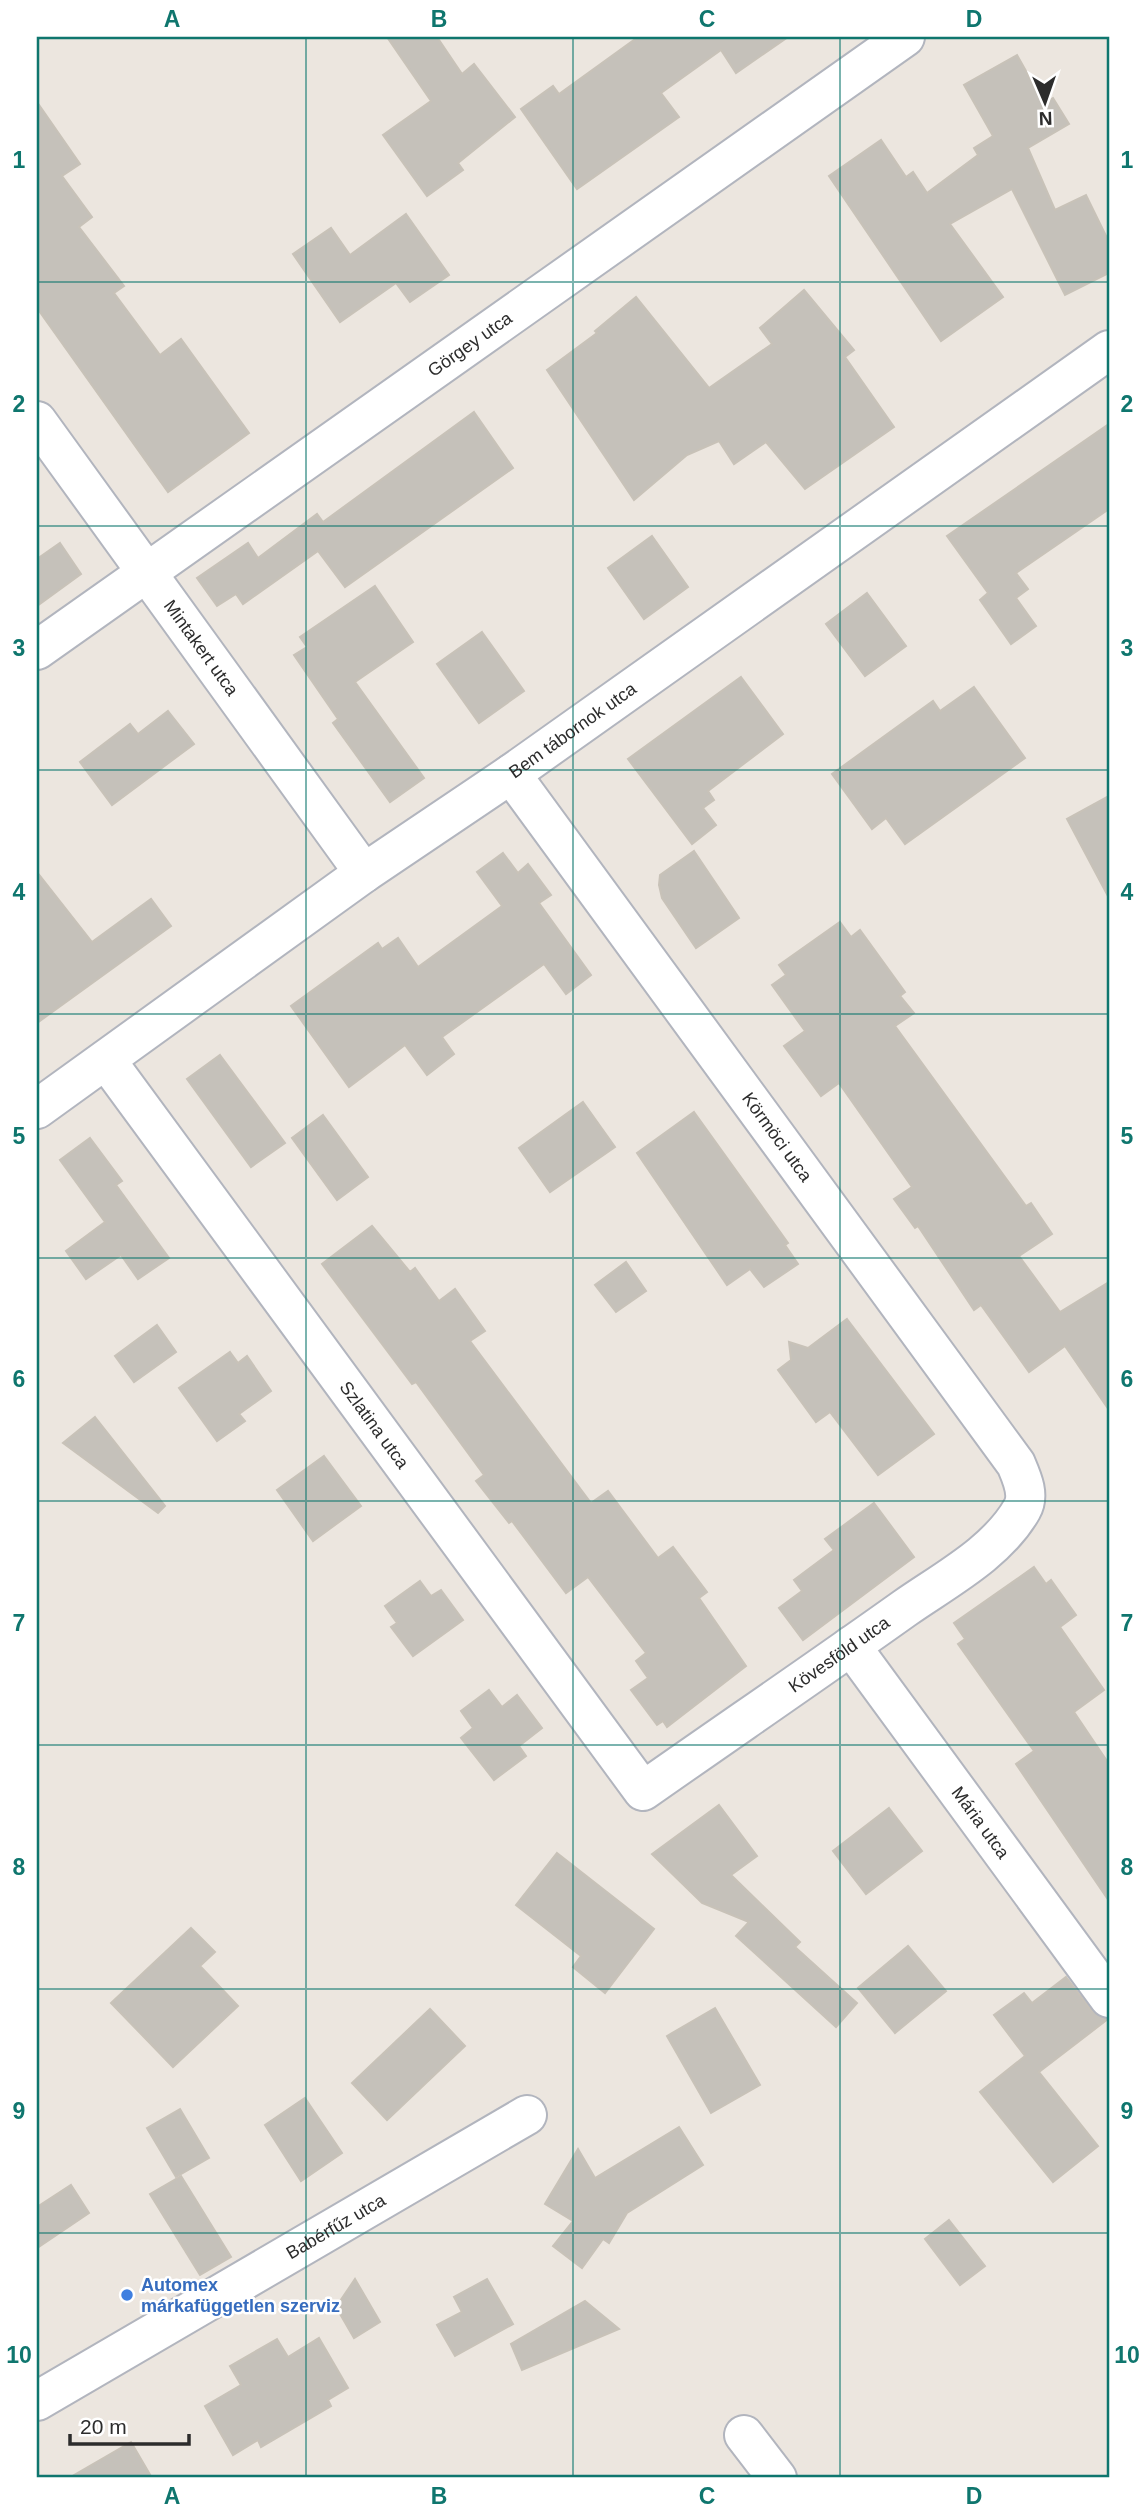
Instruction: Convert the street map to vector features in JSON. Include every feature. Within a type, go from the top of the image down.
[{"type":"street","name":"Görgey utca","points":[[37,650],[905,37]]},
{"type":"street","name":"Bem tábornok utca","points":[[37,1109],[364,873],[511,774],[1109,350]]},
{"type":"street","name":"Mintakert utca","points":[[37,421],[364,873]]},
{"type":"street","name":"Körmöci utca","points":[[511,774],[1016,1464],[1025,1485],[1024,1506]]},
{"type":"street","name":"Szlatina utca","points":[[106,1060],[643,1791]]},
{"type":"street","name":"Kövesföld utca","points":[[643,1791],[988,1549],[1009,1530],[1024,1506]]},
{"type":"street","name":"Mária utca","points":[[851,1646],[1109,1998]]},
{"type":"street","name":"Babérfűz utca","points":[[37,2401],[527,2115]]},
{"type":"street","points":[[744,2435],[778,2478]]},
{"type":"building","points":[[387,37],[437,37],[462,74],[474,64],[515,117],[458,163],[463,170],[427,196],[383,135],[431,101]]},
{"type":"building","points":[[638,37],[788,37],[736,73],[721,50],[661,93],[679,117],[577,189],[521,109],[553,86],[559,94]]},
{"type":"building","points":[[1017,55],[1044,103],[1053,98],[1069,124],[1028,148],[1055,210],[1086,195],[1109,242],[1109,273],[1065,295],[1012,189],[950,224],[1003,297],[941,341],[829,176],[881,140],[906,177],[913,172],[927,193],[978,155],[974,148],[993,136],[964,85]]},
{"type":"building","points":[[37,102],[80,164],[62,176],[92,217],[79,227],[124,286],[114,293],[160,355],[181,339],[249,433],[168,492],[37,308]]},
{"type":"building","points":[[406,214],[449,275],[410,302],[396,283],[340,322],[293,254],[331,228],[350,255]]},
{"type":"building","points":[[804,290],[854,350],[845,357],[894,427],[805,489],[766,442],[734,464],[719,441],[687,455],[634,500],[547,370],[597,333],[595,331],[636,297],[709,388],[772,344],[760,328]]},
{"type":"building","points":[[474,412],[513,468],[345,587],[318,551],[243,604],[236,594],[217,606],[197,578],[248,543],[258,558],[317,514],[323,522]]},
{"type":"building","points":[[1109,424],[1109,509],[1016,573],[1028,589],[1016,598],[1036,626],[1011,644],[980,600],[988,593],[947,536]]},
{"type":"building","points":[[652,536],[688,587],[644,619],[608,568]]},
{"type":"building","points":[[60,543],[81,574],[37,606],[37,559]]},
{"type":"building","points":[[375,586],[413,642],[355,682],[424,778],[390,802],[333,723],[338,719],[294,655],[307,647],[300,637]]},
{"type":"building","points":[[867,593],[906,646],[865,676],[826,624]]},
{"type":"building","points":[[482,632],[524,691],[479,723],[437,664]]},
{"type":"building","points":[[741,677],[783,734],[708,791],[714,800],[703,808],[716,825],[692,844],[628,759]]},
{"type":"building","points":[[974,687],[1025,758],[905,844],[886,818],[872,829],[832,774],[933,701],[940,711]]},
{"type":"building","points":[[168,711],[194,744],[112,805],[80,762],[130,724],[138,734]]},
{"type":"building","points":[[1109,796],[1109,898],[1067,819]]},
{"type":"building","points":[[694,851],[739,918],[696,948],[662,898],[659,885],[660,875]]},
{"type":"building","points":[[503,853],[518,873],[528,864],[551,895],[539,903],[591,975],[566,994],[544,964],[442,1037],[454,1054],[427,1075],[405,1045],[349,1087],[291,1006],[378,943],[382,949],[398,938],[418,967],[502,906],[477,872]]},
{"type":"building","points":[[37,872],[92,942],[151,899],[171,926],[37,1023]]},
{"type":"building","points":[[840,922],[851,937],[860,930],[905,992],[900,996],[914,1013],[895,1026],[1026,1206],[1031,1203],[1052,1234],[1019,1256],[1060,1312],[1109,1282],[1109,1410],[1065,1346],[1029,1372],[981,1305],[974,1310],[918,1226],[915,1228],[894,1199],[912,1187],[839,1083],[821,1096],[784,1046],[805,1031],[772,985],[786,975],[779,965]]},
{"type":"building","points":[[220,1055],[285,1143],[251,1167],[187,1079]]},
{"type":"building","points":[[583,1102],[615,1147],[550,1192],[519,1148]]},
{"type":"building","points":[[694,1112],[788,1243],[785,1245],[798,1264],[764,1287],[750,1269],[727,1285],[637,1153]]},
{"type":"building","points":[[323,1115],[368,1177],[337,1200],[292,1138]]},
{"type":"building","points":[[90,1138],[122,1181],[116,1185],[169,1258],[138,1279],[121,1255],[86,1279],[66,1251],[105,1222],[60,1160]]},
{"type":"building","points":[[372,1226],[410,1272],[415,1268],[439,1301],[455,1289],[485,1331],[470,1341],[591,1503],[608,1491],[658,1558],[673,1547],[707,1592],[699,1598],[746,1666],[667,1727],[663,1721],[657,1725],[631,1690],[648,1678],[636,1661],[646,1653],[588,1577],[566,1593],[512,1521],[509,1523],[476,1481],[484,1475],[416,1382],[412,1384],[322,1264]]},
{"type":"building","points":[[626,1262],[646,1291],[616,1312],[595,1285]]},
{"type":"building","points":[[847,1319],[934,1434],[878,1475],[830,1412],[816,1422],[778,1370],[791,1360],[789,1342],[808,1348]]},
{"type":"building","points":[[157,1325],[176,1352],[134,1382],[115,1356]]},
{"type":"building","points":[[230,1352],[238,1363],[247,1356],[271,1391],[239,1414],[245,1421],[217,1441],[179,1388]]},
{"type":"building","points":[[95,1417],[165,1506],[158,1513],[63,1443]]},
{"type":"building","points":[[324,1456],[361,1506],[313,1541],[277,1490]]},
{"type":"building","points":[[874,1503],[914,1557],[803,1640],[779,1608],[802,1591],[794,1580],[834,1550],[825,1539]]},
{"type":"building","points":[[1034,1567],[1046,1584],[1051,1580],[1076,1615],[1060,1627],[1104,1690],[1074,1712],[1109,1764],[1109,1901],[1016,1764],[1034,1751],[958,1644],[965,1639],[954,1623]]},
{"type":"building","points":[[420,1581],[431,1596],[441,1590],[463,1620],[413,1656],[391,1627],[397,1623],[385,1606]]},
{"type":"building","points":[[489,1690],[502,1707],[517,1695],[542,1728],[519,1746],[526,1756],[494,1780],[461,1738],[473,1728],[461,1711]]},
{"type":"building","points":[[719,1805],[757,1856],[731,1875],[800,1942],[795,1947],[857,2003],[836,2027],[736,1936],[749,1922],[702,1903],[652,1854]]},
{"type":"building","points":[[889,1808],[922,1851],[866,1894],[833,1851]]},
{"type":"building","points":[[557,1853],[654,1929],[605,1993],[573,1967],[581,1956],[516,1905]]},
{"type":"building","points":[[191,1928],[215,1952],[200,1966],[238,2006],[173,2067],[111,2003]]},
{"type":"building","points":[[908,1946],[946,1991],[895,2033],[858,1988]]},
{"type":"building","points":[[1066,1977],[1092,2011],[1108,2019],[1039,2072],[1098,2146],[1053,2182],[980,2092],[1025,2056],[994,2015],[1024,1993],[1032,2003]]},
{"type":"building","points":[[715,2008],[760,2085],[711,2113],[667,2036]]},
{"type":"building","points":[[430,2009],[465,2046],[387,2120],[352,2083]]},
{"type":"building","points":[[305,2098],[342,2153],[301,2181],[265,2125]]},
{"type":"building","points":[[180,2109],[209,2158],[176,2177],[147,2128]]},
{"type":"building","points":[[679,2127],[703,2165],[627,2213],[609,2243],[603,2239],[582,2268],[553,2246],[573,2221],[545,2204],[578,2149],[595,2178]]},
{"type":"building","points":[[181,2176],[231,2257],[200,2275],[150,2194]]},
{"type":"building","points":[[71,2185],[89,2213],[37,2248],[37,2207]]},
{"type":"building","points":[[949,2220],[985,2266],[960,2285],[925,2239]]},
{"type":"building","points":[[355,2279],[380,2322],[354,2338],[336,2307]]},
{"type":"building","points":[[487,2279],[513,2324],[455,2356],[437,2325],[462,2312],[454,2297]]},
{"type":"building","points":[[585,2301],[619,2329],[522,2370],[511,2344]]},
{"type":"building","points":[[319,2338],[348,2388],[328,2400],[331,2406],[261,2447],[258,2440],[233,2455],[205,2406],[241,2385],[230,2366],[277,2339],[288,2357]]},
{"type":"building","points":[[131,2442],[152,2478],[69,2478]]},
{"type":"place","name":"Automex márkafüggetlen szerviz","points":[[127,2295]]}]
